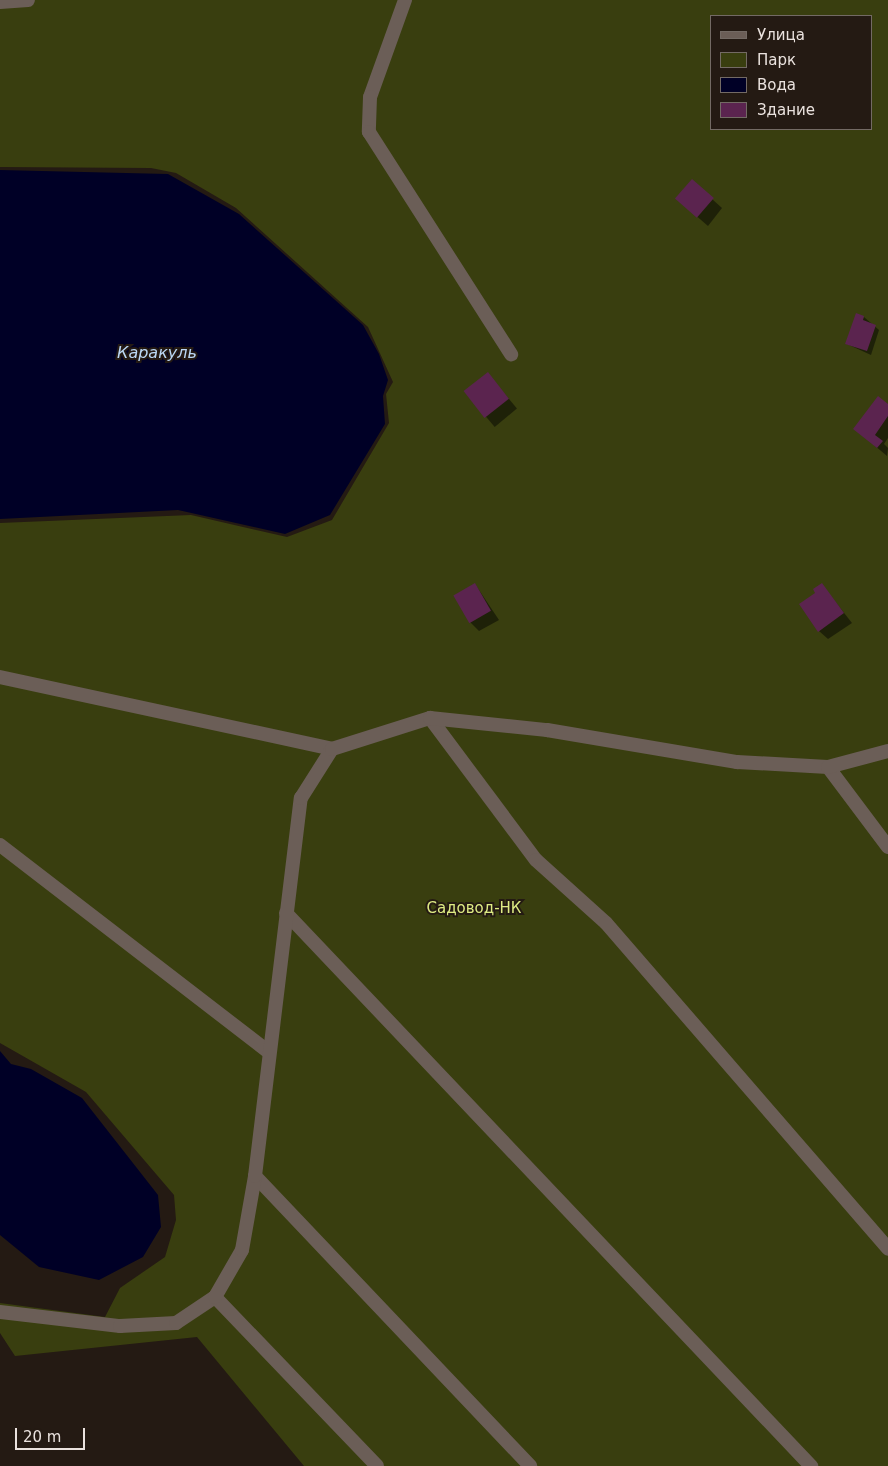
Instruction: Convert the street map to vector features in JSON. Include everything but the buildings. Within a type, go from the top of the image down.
[{"type":"street","points":[[0,2],[28,0]]},
{"type":"street","points":[[405,0],[370,97],[369,132],[511,354]]},
{"type":"street","points":[[0,677],[332,749],[430,718],[547,730],[738,762],[828,767],[888,751]]},
{"type":"street","points":[[430,718],[536,860],[606,923],[888,1249]]},
{"type":"street","points":[[0,1312],[120,1326],[176,1323],[215,1297],[242,1250],[255,1176],[286,913],[302,798],[332,749]]},
{"type":"street","points":[[828,767],[888,847]]},
{"type":"street","points":[[0,845],[269,1052]]},
{"type":"street","points":[[286,913],[811,1466]]},
{"type":"street","points":[[255,1176],[530,1466]]},
{"type":"street","points":[[215,1297],[377,1466]]},
{"type":"green space","name":"Садовод-НК","points":[[0,0],[888,0],[888,1466],[304,1466],[197,1337],[15,1356],[0,1333],[0,1303],[105,1317],[120,1288],[165,1257],[176,1220],[174,1195],[86,1092],[0,1043],[0,523],[191,515],[287,537],[332,520],[389,423],[386,394],[393,382],[368,327],[236,208],[176,173],[151,168],[0,167]]},
{"type":"water","name":"Каракуль","points":[[0,170],[168,174],[239,214],[363,325],[379,354],[388,380],[383,396],[385,424],[330,515],[285,534],[178,510],[0,519]]},
{"type":"water","points":[[0,1051],[11,1064],[31,1069],[82,1098],[158,1195],[161,1227],[143,1257],[99,1280],[39,1267],[0,1235]]}]
